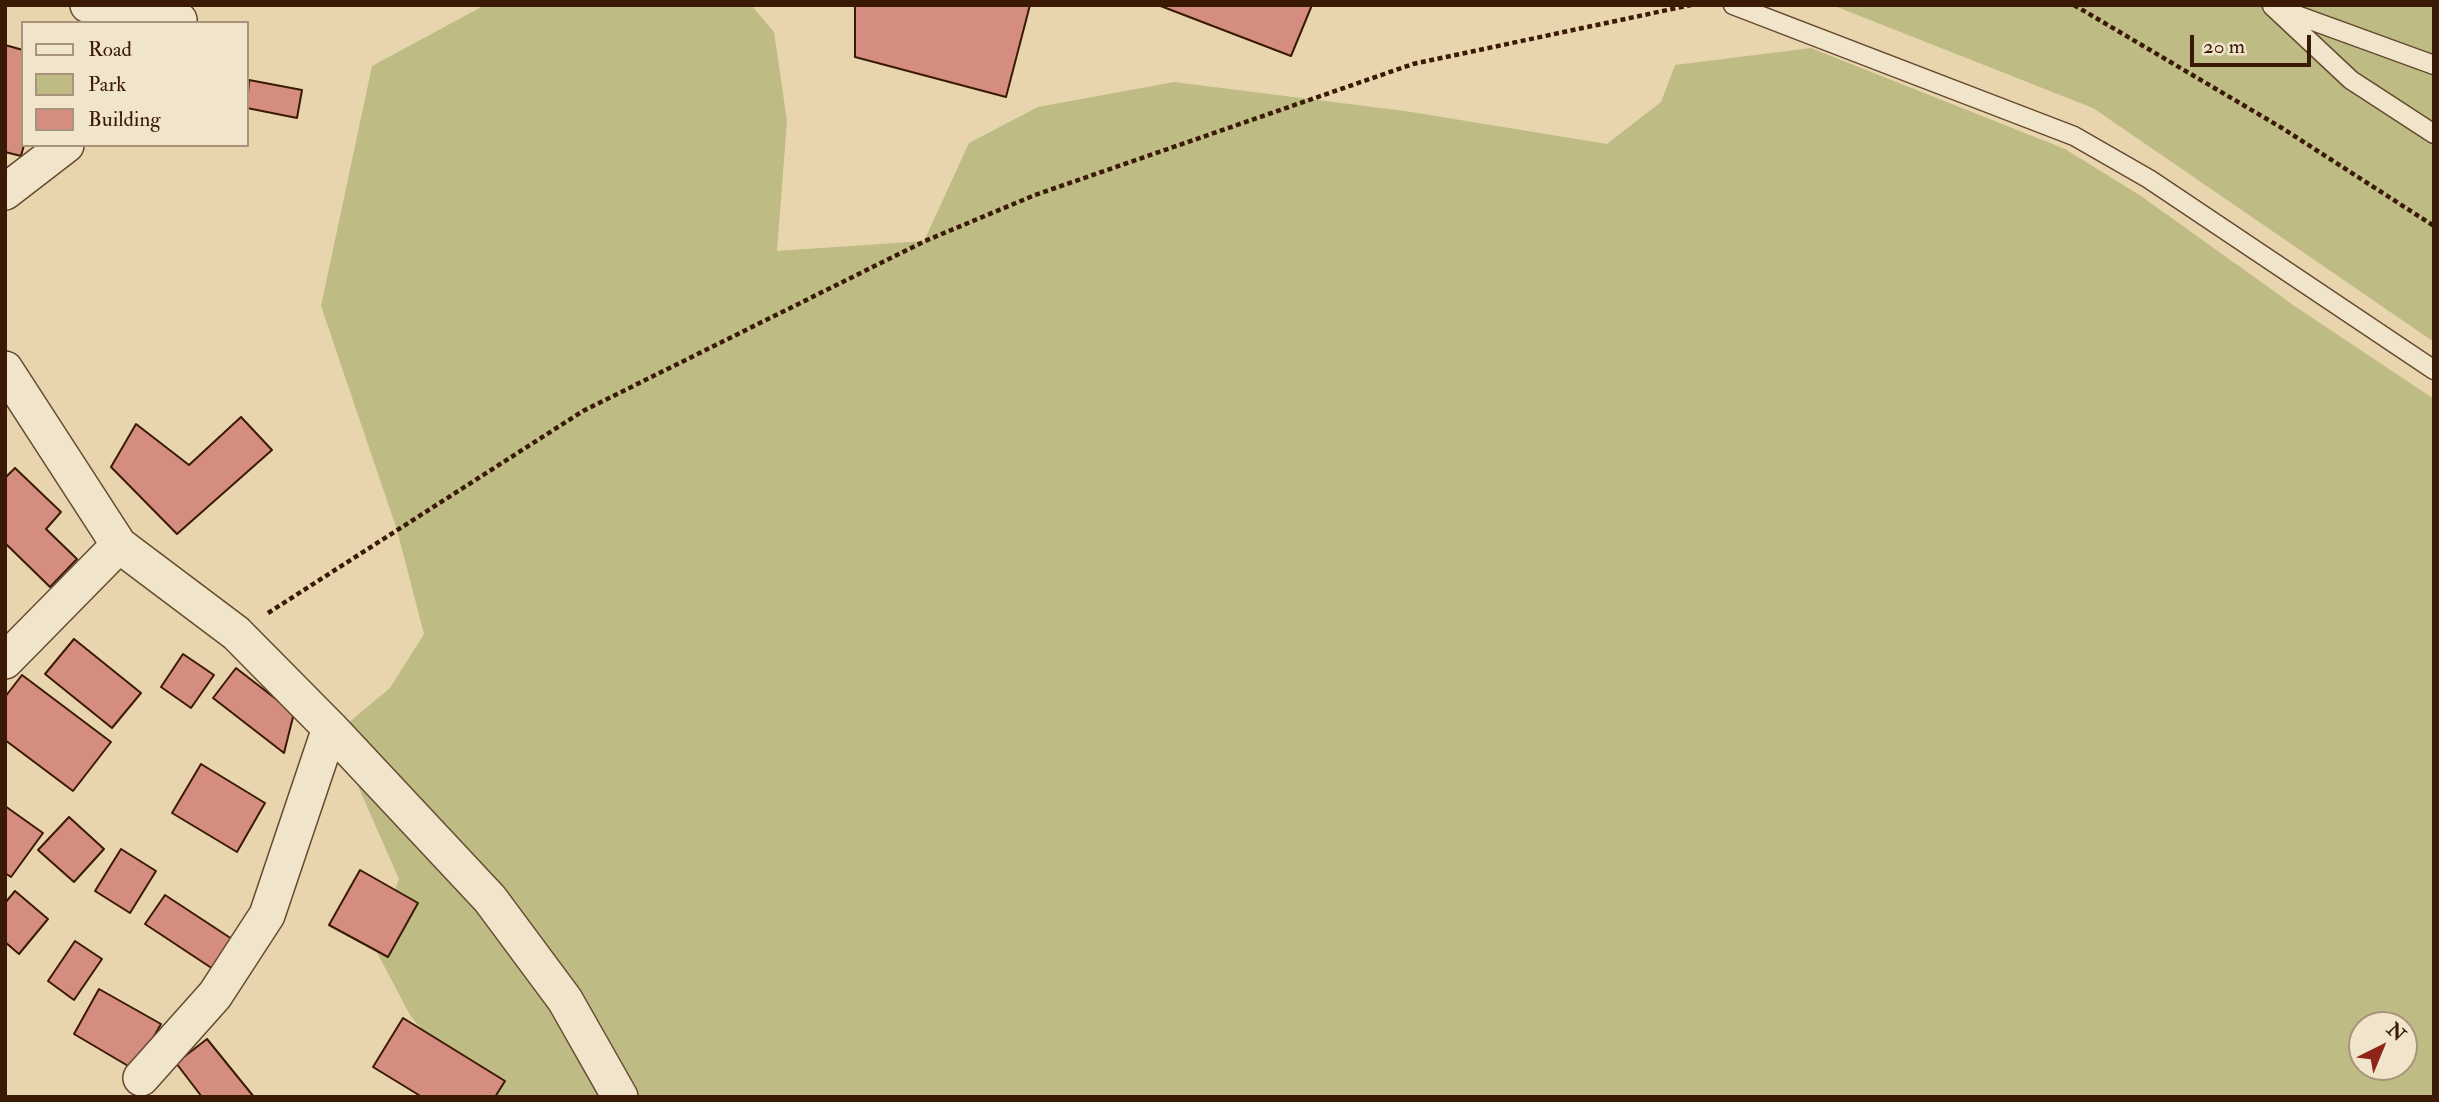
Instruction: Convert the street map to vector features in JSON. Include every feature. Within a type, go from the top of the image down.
[{"type":"street","points":[[88,5],[181,16]]},
{"type":"street","points":[[5,192],[63,147]]},
{"type":"street","points":[[5,369],[119,545],[236,633],[330,728],[490,899],[565,1000],[620,1097]]},
{"type":"street","points":[[5,661],[119,545]]},
{"type":"street","points":[[141,1078],[215,995],[267,915],[330,728]]},
{"type":"lane","points":[[1732,5],[2074,136],[2149,179],[2434,370]]},
{"type":"lane","points":[[2271,6],[2434,65]]},
{"type":"lane","points":[[2271,6],[2351,80],[2434,134]]},
{"type":"path","points":[[236,633],[583,411],[937,235],[1034,194],[1413,64],[1691,5]]},
{"type":"path","points":[[2074,5],[2282,128],[2434,226]]},
{"type":"green space","points":[[485,5],[751,5],[774,32],[787,121],[777,251],[924,241],[969,143],[1038,107],[1174,82],[1405,111],[1607,144],[1661,102],[1675,65],[1811,48],[2065,149],[2141,196],[2296,307],[2434,399],[2434,1097],[475,1097],[410,1015],[373,945],[399,879],[335,734],[390,688],[424,634],[397,530],[321,306],[372,66]]},
{"type":"green space","points":[[1832,5],[2434,5],[2434,342],[2093,108]]},
{"type":"building","points":[[855,5],[1030,5],[1006,97],[855,57]]},
{"type":"building","points":[[1158,5],[1312,5],[1291,56]]},
{"type":"building","points":[[5,45],[21,49],[21,147],[23,147],[21,156],[5,152]]},
{"type":"building","points":[[249,80],[302,90],[297,118],[248,108]]},
{"type":"building","points":[[241,417],[272,450],[177,534],[111,467],[136,424],[189,465]]},
{"type":"building","points":[[15,468],[61,512],[46,529],[77,559],[50,587],[5,543],[5,478]]},
{"type":"building","points":[[74,639],[141,693],[112,728],[45,674]]},
{"type":"building","points":[[183,654],[214,675],[191,708],[161,687]]},
{"type":"building","points":[[236,668],[294,713],[284,753],[213,698]]},
{"type":"building","points":[[22,675],[111,742],[73,791],[5,740],[5,697]]},
{"type":"building","points":[[201,764],[265,803],[237,852],[172,813]]},
{"type":"building","points":[[5,806],[43,833],[11,877],[5,873]]},
{"type":"building","points":[[69,817],[104,849],[74,882],[38,850]]},
{"type":"building","points":[[121,849],[156,871],[130,913],[95,891]]},
{"type":"building","points":[[360,870],[418,903],[388,957],[329,925]]},
{"type":"building","points":[[15,891],[48,919],[19,954],[5,942],[5,903]]},
{"type":"building","points":[[165,895],[232,939],[213,969],[145,924]]},
{"type":"building","points":[[75,941],[102,959],[74,1000],[48,981]]},
{"type":"building","points":[[99,989],[161,1024],[135,1070],[74,1034]]},
{"type":"building","points":[[403,1018],[505,1081],[495,1097],[422,1097],[373,1067]]},
{"type":"building","points":[[207,1039],[254,1097],[202,1097],[176,1063]]}]
